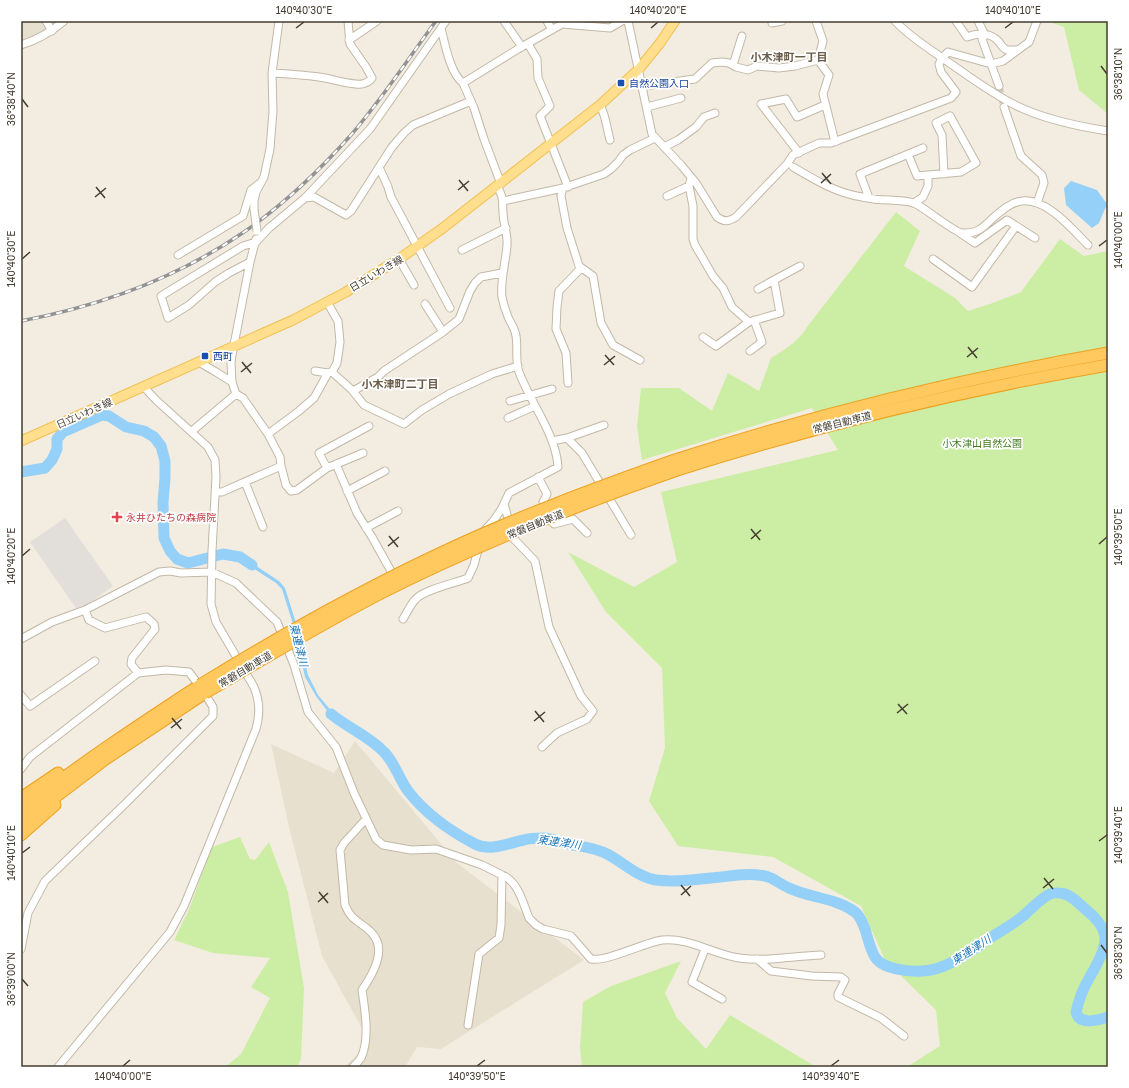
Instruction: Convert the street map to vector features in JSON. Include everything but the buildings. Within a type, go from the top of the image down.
[{"type":"highway","name":"常磐自動車道","points":[[676,465],[730,442],[788,425],[937,387],[1108,353]]},
{"type":"highway","name":"常磐自動車道","points":[[21,823],[98,765],[257,650],[375,585],[442,552],[523,517],[607,484],[676,465],[884,411],[988,387],[1108,364]]},
{"type":"highway","name":"常磐自動車道","points":[[21,810],[97,753],[154,715],[202,689]]},
{"type":"highway","points":[[21,798],[120,731],[154,715]]},
{"type":"highway","points":[[21,835],[128,744]]},
{"type":"main road","name":"日立いわき線","points":[[21,442],[293,320],[361,283],[418,247],[600,106],[639,69],[675,21]]},
{"type":"street","points":[[46,21],[52,31]]},
{"type":"street","points":[[21,46],[52,31],[64,21]]},
{"type":"street","points":[[279,21],[272,73],[273,111],[270,148],[264,177],[256,192],[254,201],[257,231],[256,242],[250,262],[231,363],[232,382],[236,394],[243,398],[268,434],[280,457],[286,485],[291,491],[297,490],[327,468],[363,453]]},
{"type":"street","points":[[272,73],[323,78],[356,84],[371,81],[372,78],[366,67],[350,44],[348,21]]},
{"type":"street","points":[[349,40],[377,21]]},
{"type":"street","points":[[250,262],[215,282],[189,305],[168,318],[161,296],[243,246],[256,242],[269,228],[305,198],[370,129],[446,21]]},
{"type":"street","points":[[504,21],[536,59],[538,78],[550,106],[540,116],[566,188]]},
{"type":"street","points":[[547,21],[552,30]]},
{"type":"street","points":[[463,83],[562,24],[610,28],[622,21]]},
{"type":"street","points":[[628,21],[652,134],[681,165],[717,217],[723,221],[729,221],[736,217],[787,164],[793,155],[819,143],[835,142],[951,98],[956,92],[942,72],[939,64],[948,52],[992,64],[1003,61],[1029,42],[1037,21]]},
{"type":"street","points":[[772,23],[782,21]]},
{"type":"street","points":[[816,21],[823,41],[818,60]]},
{"type":"street","points":[[895,21],[914,38],[942,58],[1015,105],[1058,121],[1108,131]]},
{"type":"street","points":[[956,21],[967,37],[973,34],[984,34],[994,38],[1007,50],[1017,50]]},
{"type":"street","points":[[978,21],[984,34],[982,39],[999,86]]},
{"type":"street","points":[[403,619],[416,598],[434,589],[468,578],[474,565],[483,531],[494,520],[509,493],[558,467],[551,437],[519,371],[514,326],[507,315],[502,296],[502,273],[507,244],[502,195],[471,101],[463,83],[458,79],[451,64],[441,28]]},
{"type":"street","points":[[733,65],[742,36]]},
{"type":"street","points":[[642,86],[695,79],[712,63],[729,63],[748,70],[757,66],[779,68],[795,66],[818,60]]},
{"type":"street","points":[[818,60],[829,75],[823,94],[835,142]]},
{"type":"street","points":[[647,107],[681,98]]},
{"type":"street","points":[[799,153],[761,104],[786,99],[797,116],[825,105]]},
{"type":"street","points":[[305,198],[314,197],[346,215],[351,211],[392,147],[404,133],[413,125],[471,101]]},
{"type":"street","points":[[600,106],[603,111],[610,140]]},
{"type":"street","points":[[1004,107],[1021,156],[1042,175],[1044,183],[1037,203]]},
{"type":"street","points":[[664,147],[678,140],[696,127],[704,117],[715,113]]},
{"type":"street","points":[[908,154],[917,176],[944,174],[961,172],[976,163],[950,116],[936,123],[942,135],[944,174]]},
{"type":"street","points":[[503,201],[566,188],[604,174],[630,150],[655,138]]},
{"type":"street","points":[[869,198],[860,174],[923,148]]},
{"type":"street","points":[[379,167],[391,198],[450,308]]},
{"type":"street","points":[[793,167],[816,181],[835,190],[869,198],[902,200],[914,203],[975,242],[1007,220],[1035,238]]},
{"type":"street","points":[[914,203],[924,197],[928,186],[928,175]]},
{"type":"street","points":[[691,178],[689,186],[693,206],[693,239],[695,245],[713,276],[723,288],[732,307],[751,321],[762,342],[750,351]]},
{"type":"street","points":[[178,255],[243,216],[251,190],[261,182]]},
{"type":"street","points":[[667,196],[689,186]]},
{"type":"street","points":[[566,188],[560,196],[566,228],[580,269],[559,291],[557,307],[556,329],[566,353],[568,383]]},
{"type":"street","points":[[960,233],[968,233],[982,229],[1002,210],[1016,202],[1023,201],[1037,203],[1062,218],[1088,245]]},
{"type":"street","points":[[933,259],[972,287],[1016,226]]},
{"type":"street","points":[[462,250],[506,228]]},
{"type":"street","points":[[399,259],[414,285]]},
{"type":"street","points":[[579,266],[593,276],[601,323],[613,345],[640,360]]},
{"type":"street","points":[[758,288],[800,266]]},
{"type":"street","points":[[353,391],[378,377],[384,371],[443,332],[459,319],[470,291],[481,277],[502,273]]},
{"type":"street","points":[[702,337],[716,346],[751,321],[780,313],[774,280]]},
{"type":"street","points":[[268,434],[300,411],[314,398],[337,363],[340,342],[338,321],[327,302]]},
{"type":"street","points":[[425,304],[443,332]]},
{"type":"street","points":[[198,362],[232,382]]},
{"type":"street","points":[[315,372],[330,372],[353,391],[364,404],[404,424],[422,410],[449,394],[492,374],[518,366]]},
{"type":"street","points":[[58,1067],[170,932],[184,906],[256,729],[259,713],[257,695],[247,674],[216,622],[211,604],[216,477],[215,460],[208,447],[156,400],[144,387]]},
{"type":"street","points":[[510,401],[552,389]]},
{"type":"street","points":[[192,431],[236,394]]},
{"type":"street","points":[[508,418],[535,406]]},
{"type":"street","points":[[552,441],[567,438],[604,425]]},
{"type":"street","points":[[327,468],[319,453],[369,426]]},
{"type":"street","points":[[567,438],[582,453],[631,535]]},
{"type":"street","points":[[336,464],[357,513],[392,573]]},
{"type":"street","points":[[215,492],[222,492],[281,466]]},
{"type":"street","points":[[347,491],[385,471]]},
{"type":"street","points":[[538,477],[547,494],[543,502],[554,524],[574,519],[587,533]]},
{"type":"street","points":[[245,482],[263,527]]},
{"type":"street","points":[[504,504],[514,539],[535,561],[549,626],[581,696],[593,711],[588,719],[557,733],[542,747]]},
{"type":"street","points":[[366,528],[398,511]]},
{"type":"street","points":[[21,639],[52,622],[84,610],[159,572],[170,571],[181,573],[212,570],[236,583],[277,622],[294,665],[308,712],[336,746],[354,793],[366,819],[376,839],[383,846],[412,850],[436,849],[482,865],[507,877],[516,887],[532,922],[544,929],[571,936],[591,959],[597,960],[647,944],[671,940],[681,940],[705,949],[739,958],[756,959],[821,955]]},
{"type":"street","points":[[84,610],[89,620],[105,628],[146,617],[154,624],[155,629],[132,658],[131,664],[138,673]]},
{"type":"street","points":[[21,695],[30,706],[95,661]]},
{"type":"street","points":[[21,769],[30,757],[138,673],[166,670],[189,672],[213,707],[213,716],[45,881],[28,912],[21,949]]},
{"type":"street","points":[[353,1067],[360,1059],[364,1050],[366,1022],[362,990],[370,979],[378,958],[378,945],[372,933],[354,920],[349,914],[345,905],[340,850],[344,843],[366,819]]},
{"type":"street","points":[[468,1024],[479,954],[499,938],[501,925],[502,875]]},
{"type":"street","points":[[705,949],[692,982],[722,998]]},
{"type":"street","points":[[756,959],[772,971],[812,976],[841,977],[845,980],[838,994],[838,998],[881,1018],[904,1036]]},
{"type":"shaded area","points":[[21,21],[70,21],[41,39],[21,42]]},
{"type":"shaded area","points":[[65,518],[113,586],[78,611],[30,542]]},
{"type":"shaded area","points":[[355,741],[457,863],[584,960],[441,1049],[417,1047],[405,1067],[344,1067],[370,1043],[322,956],[289,827],[271,744],[334,773]]},
{"type":"green space","points":[[1047,21],[1108,21],[1108,114],[1079,90],[1064,27]]},
{"type":"green space","name":"小木津山自然公園","points":[[896,212],[920,231],[904,266],[955,298],[968,311],[1021,292],[1060,239],[1084,256],[1108,251],[1108,1067],[907,1067],[940,1046],[936,1010],[885,960],[861,906],[773,857],[678,846],[649,801],[665,748],[662,668],[606,612],[568,552],[634,587],[677,562],[661,492],[838,450],[812,408],[642,460],[637,427],[641,388],[679,388],[712,411],[728,373],[759,391],[771,358],[786,349],[800,336]]},
{"type":"green space","points":[[240,837],[250,859],[255,860],[269,842],[288,892],[304,988],[301,1059],[297,1067],[225,1067],[241,1054],[270,998],[251,987],[270,958],[213,953],[174,940],[188,912],[212,847]]},
{"type":"green space","points":[[681,961],[665,993],[677,1018],[706,1049],[730,1015],[816,1067],[582,1067],[580,1048],[583,1002],[611,986]]},
{"type":"water","points":[[1071,181],[1097,190],[1107,204],[1099,223],[1092,228],[1066,205],[1064,188]]},
{"type":"water","points":[[241,556],[279,581],[285,588],[296,623],[308,675],[318,695],[333,713],[343,722],[342,724],[331,716],[316,696],[305,677],[293,624],[282,589],[276,583],[239,559]]},
{"type":"waterway","name":"東連津川","points":[[21,472],[45,468],[52,460],[57,449],[57,439],[63,432],[102,415],[109,416],[126,427],[144,431],[154,437],[161,446],[165,461],[163,502],[164,538],[170,551],[177,559],[188,563],[223,554],[240,557],[252,565]]},
{"type":"waterway","name":"東連津川","points":[[331,714],[344,724],[372,741],[388,756],[408,791],[422,807],[447,827],[475,844],[493,847],[529,839],[544,838],[599,850],[643,876],[664,881],[680,881],[747,874],[765,876],[786,887],[848,907],[859,916],[865,929],[870,947],[878,961],[896,969],[922,971],[941,967],[968,953],[1016,922],[1039,901],[1050,894],[1065,894],[1076,900],[1095,918],[1103,929],[1105,937],[1103,950],[1079,1000],[1076,1012],[1078,1016],[1085,1021],[1108,1017]]},
{"type":"tunnel","points":[[999,86],[1004,107]]},
{"type":"railway","points":[[21,321],[80,307],[137,288],[192,263],[258,222],[300,187],[351,135],[384,93],[436,21]]},
{"type":"place","name":"自然公園入口","points":[[621,83]]},
{"type":"place","name":"西町","points":[[205,356]]},
{"type":"place","name":"永井ひたちの森病院","points":[[117,517]]},
{"type":"district","name":"小木津町一丁目","points":[[789,57]]},
{"type":"district","name":"小木津町二丁目","points":[[400,384]]}]
